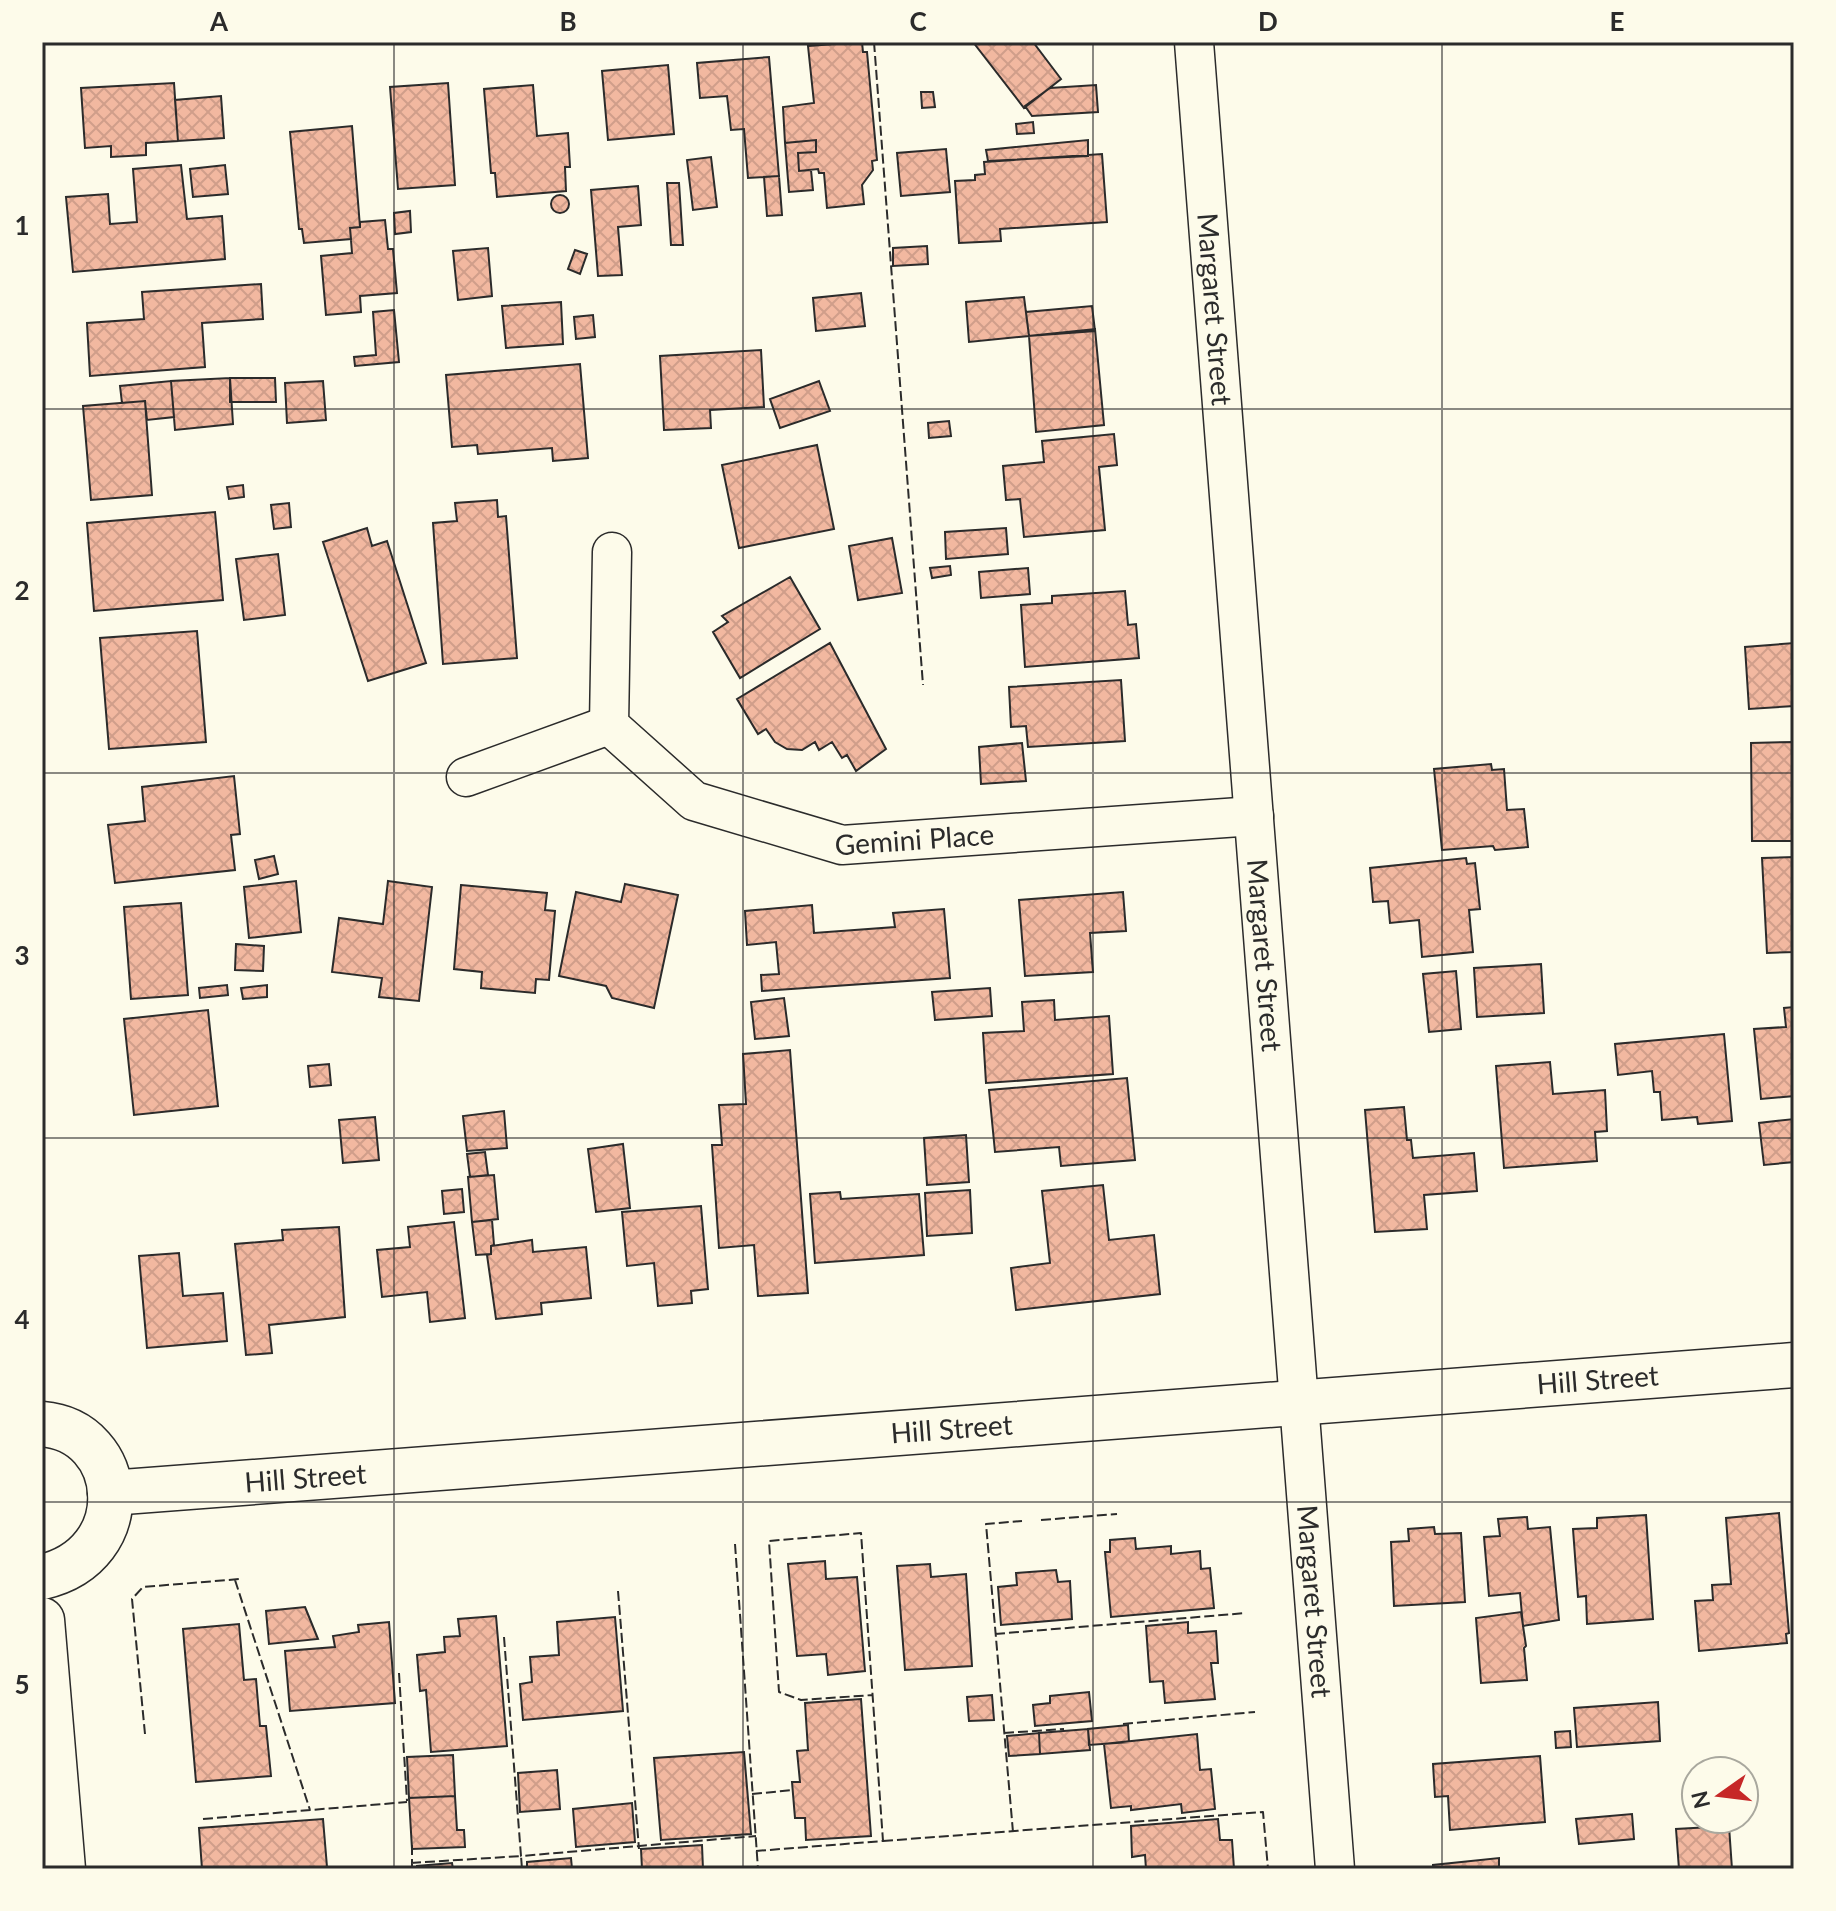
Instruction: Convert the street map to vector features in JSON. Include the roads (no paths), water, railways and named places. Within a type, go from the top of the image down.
[{"type":"main road","name":"Hill Street","points":[[110,1493],[1794,1365]]},
{"type":"main road","points":[[42,1424],[73,1433],[92,1449],[105,1469],[110,1493],[109,1518],[99,1541],[83,1559],[62,1572],[42,1577]]},
{"type":"main road","points":[[42,1620],[63,1869]]},
{"type":"street","name":"Margaret Street","points":[[1194,42],[1335,1869]]},
{"type":"street","points":[[466,777],[609,725],[612,552]]},
{"type":"street","name":"Gemini Place","points":[[609,725],[694,801],[842,845],[1254,816]]}]
